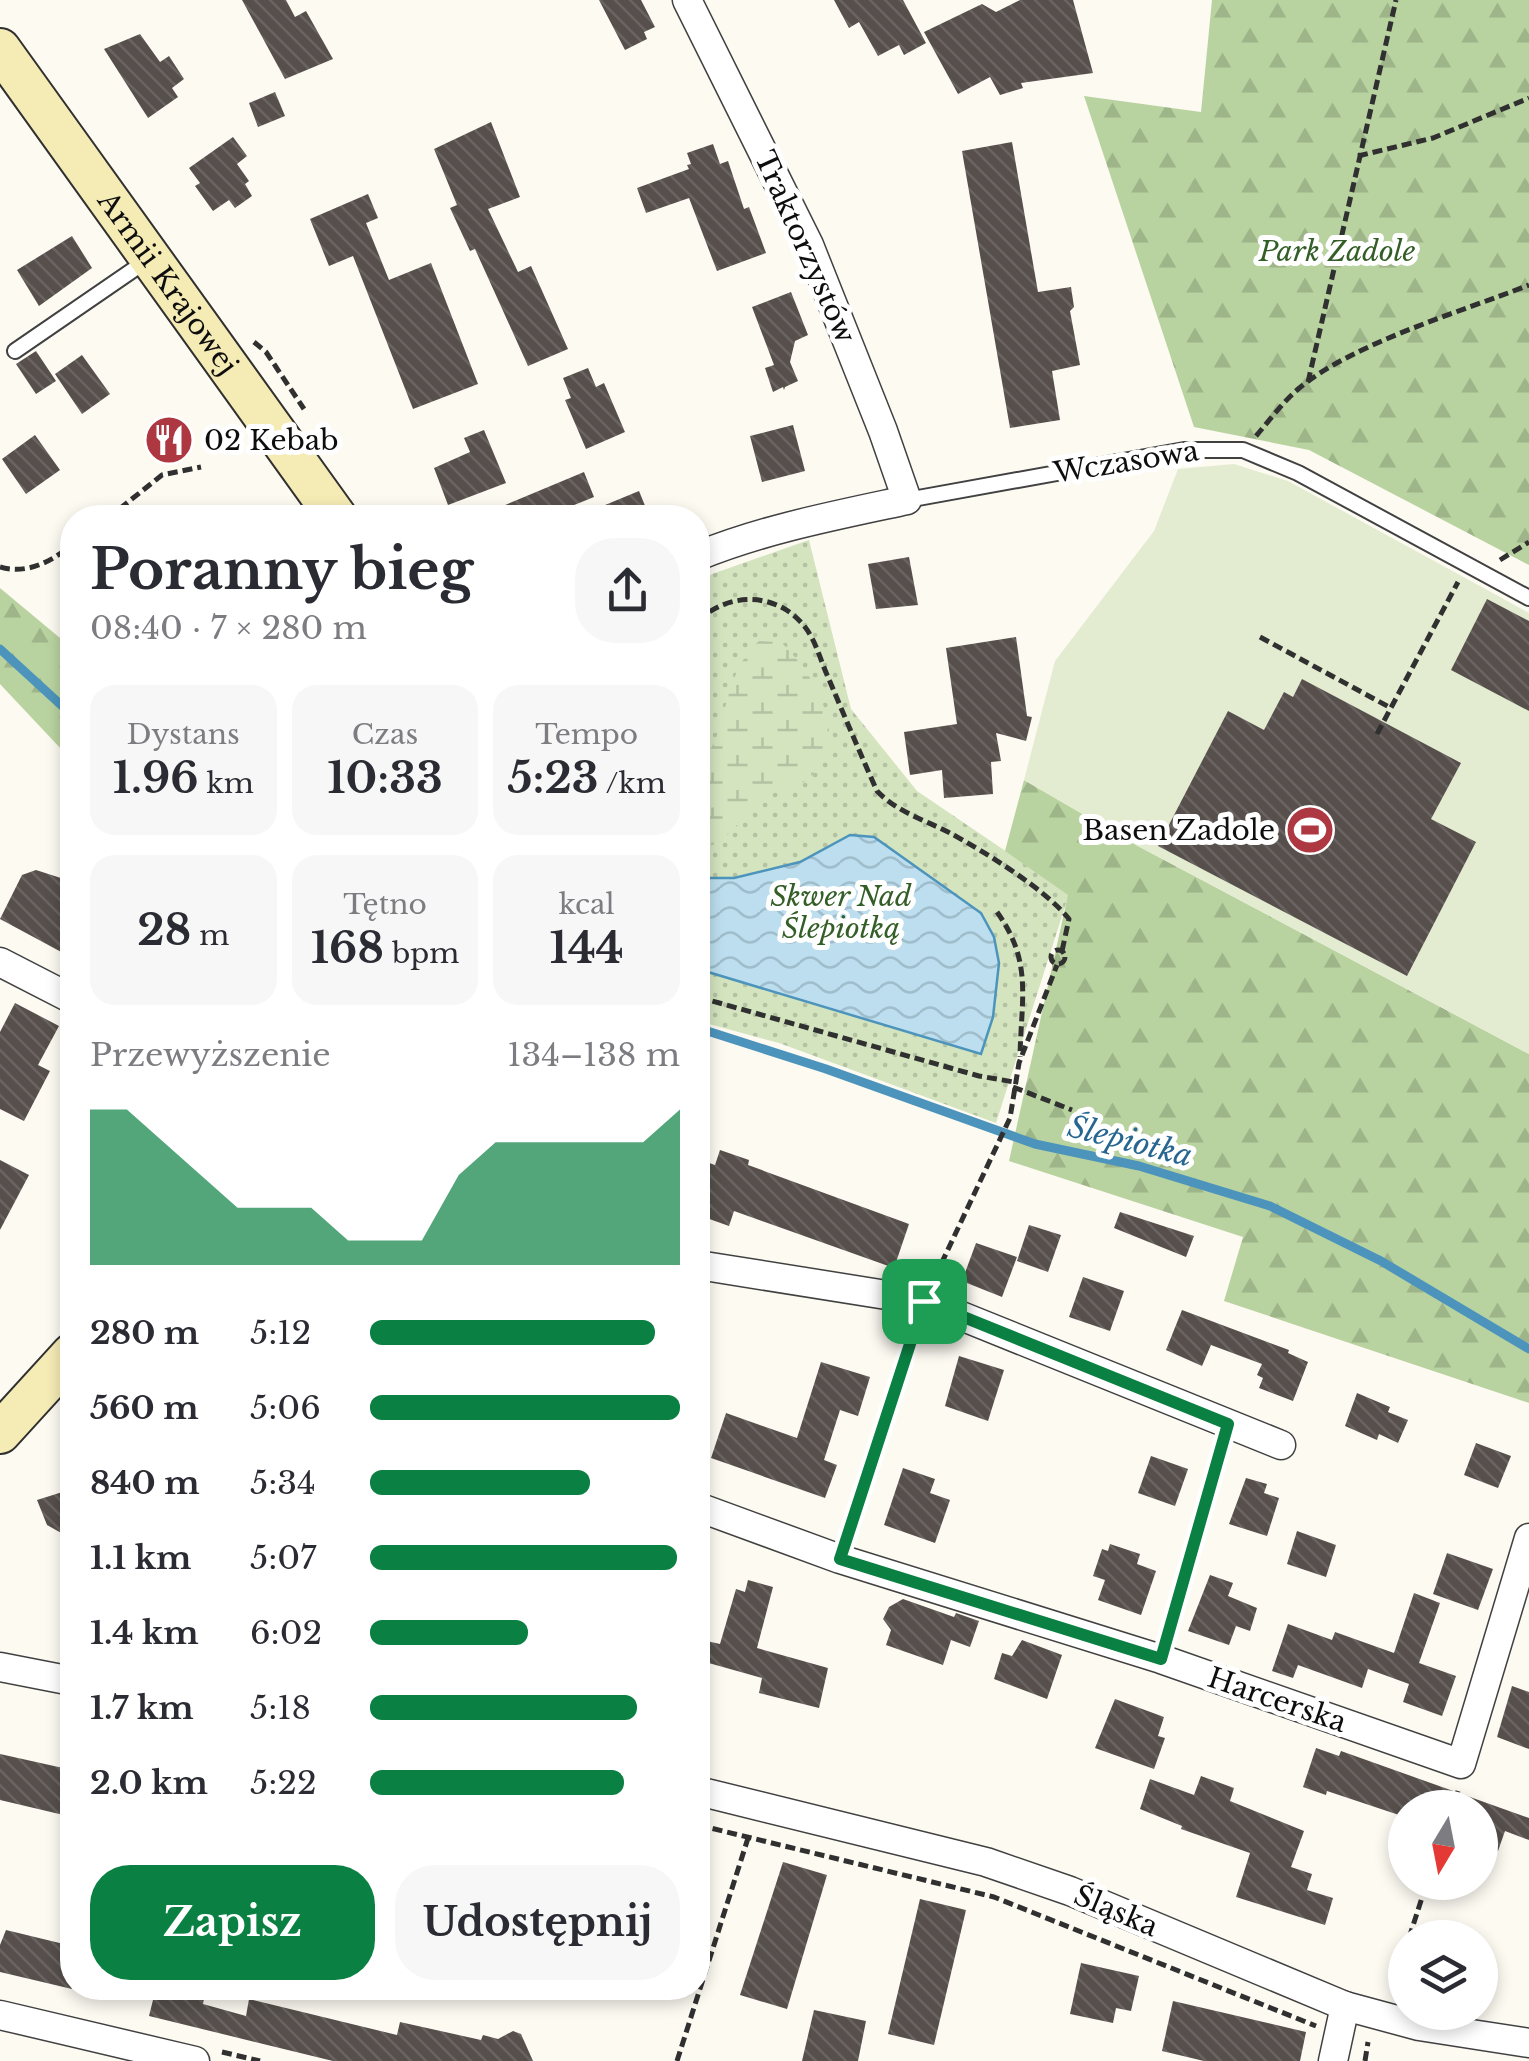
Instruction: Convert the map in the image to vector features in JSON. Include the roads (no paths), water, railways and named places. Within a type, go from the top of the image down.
[{"type":"street","name":"Traktorzystów","points":[[687,0],[809,245],[907,500]]},
{"type":"street","name":"Armii Krajowej","points":[[0,49],[328,505]]},
{"type":"street","name":"Wczasowa","points":[[710,551],[907,500]]},
{"type":"street","points":[[0,962],[60,993]]},
{"type":"street","points":[[710,1267],[924,1301],[1282,1446]]},
{"type":"street","points":[[0,1433],[60,1367]]},
{"type":"street","name":"Harcerska","points":[[710,1511],[840,1559],[1161,1659],[1461,1764],[1529,1538]]},
{"type":"street","points":[[0,1667],[60,1679]]},
{"type":"street","name":"Śląska","points":[[710,1794],[986,1862],[1070,1890],[1341,2019],[1529,2043]]},
{"type":"street","points":[[0,2015],[195,2061]]},
{"type":"street","points":[[1333,2061],[1341,2019]]},
{"type":"lane","points":[[15,352],[150,258]]},
{"type":"lane","name":"Wczasowa","points":[[907,500],[1184,450],[1243,450],[1298,473],[1529,598]]},
{"type":"lane","points":[[840,1559],[924,1301]]},
{"type":"lane","points":[[1161,1659],[1228,1424]]},
{"type":"water","points":[[850,835],[874,837],[981,913],[994,937],[999,963],[993,1017],[981,1054],[710,973],[710,878],[734,878],[800,862]]},
{"type":"waterway","name":"Ślepiotka","points":[[0,649],[60,704]]},
{"type":"waterway","name":"Ślepiotka","points":[[710,1032],[1035,1144],[1139,1166],[1270,1206],[1381,1261],[1529,1349]]},
{"type":"place","name":"02 Kebab","points":[[169,440]]},
{"type":"place","name":"Basen Zadole","points":[[1310,830]]},
{"type":"park label","name":"Park Zadole","points":[[1337,251]]},
{"type":"park label","name":"Skwer Nad Ślepiotką","points":[[841,912]]}]
